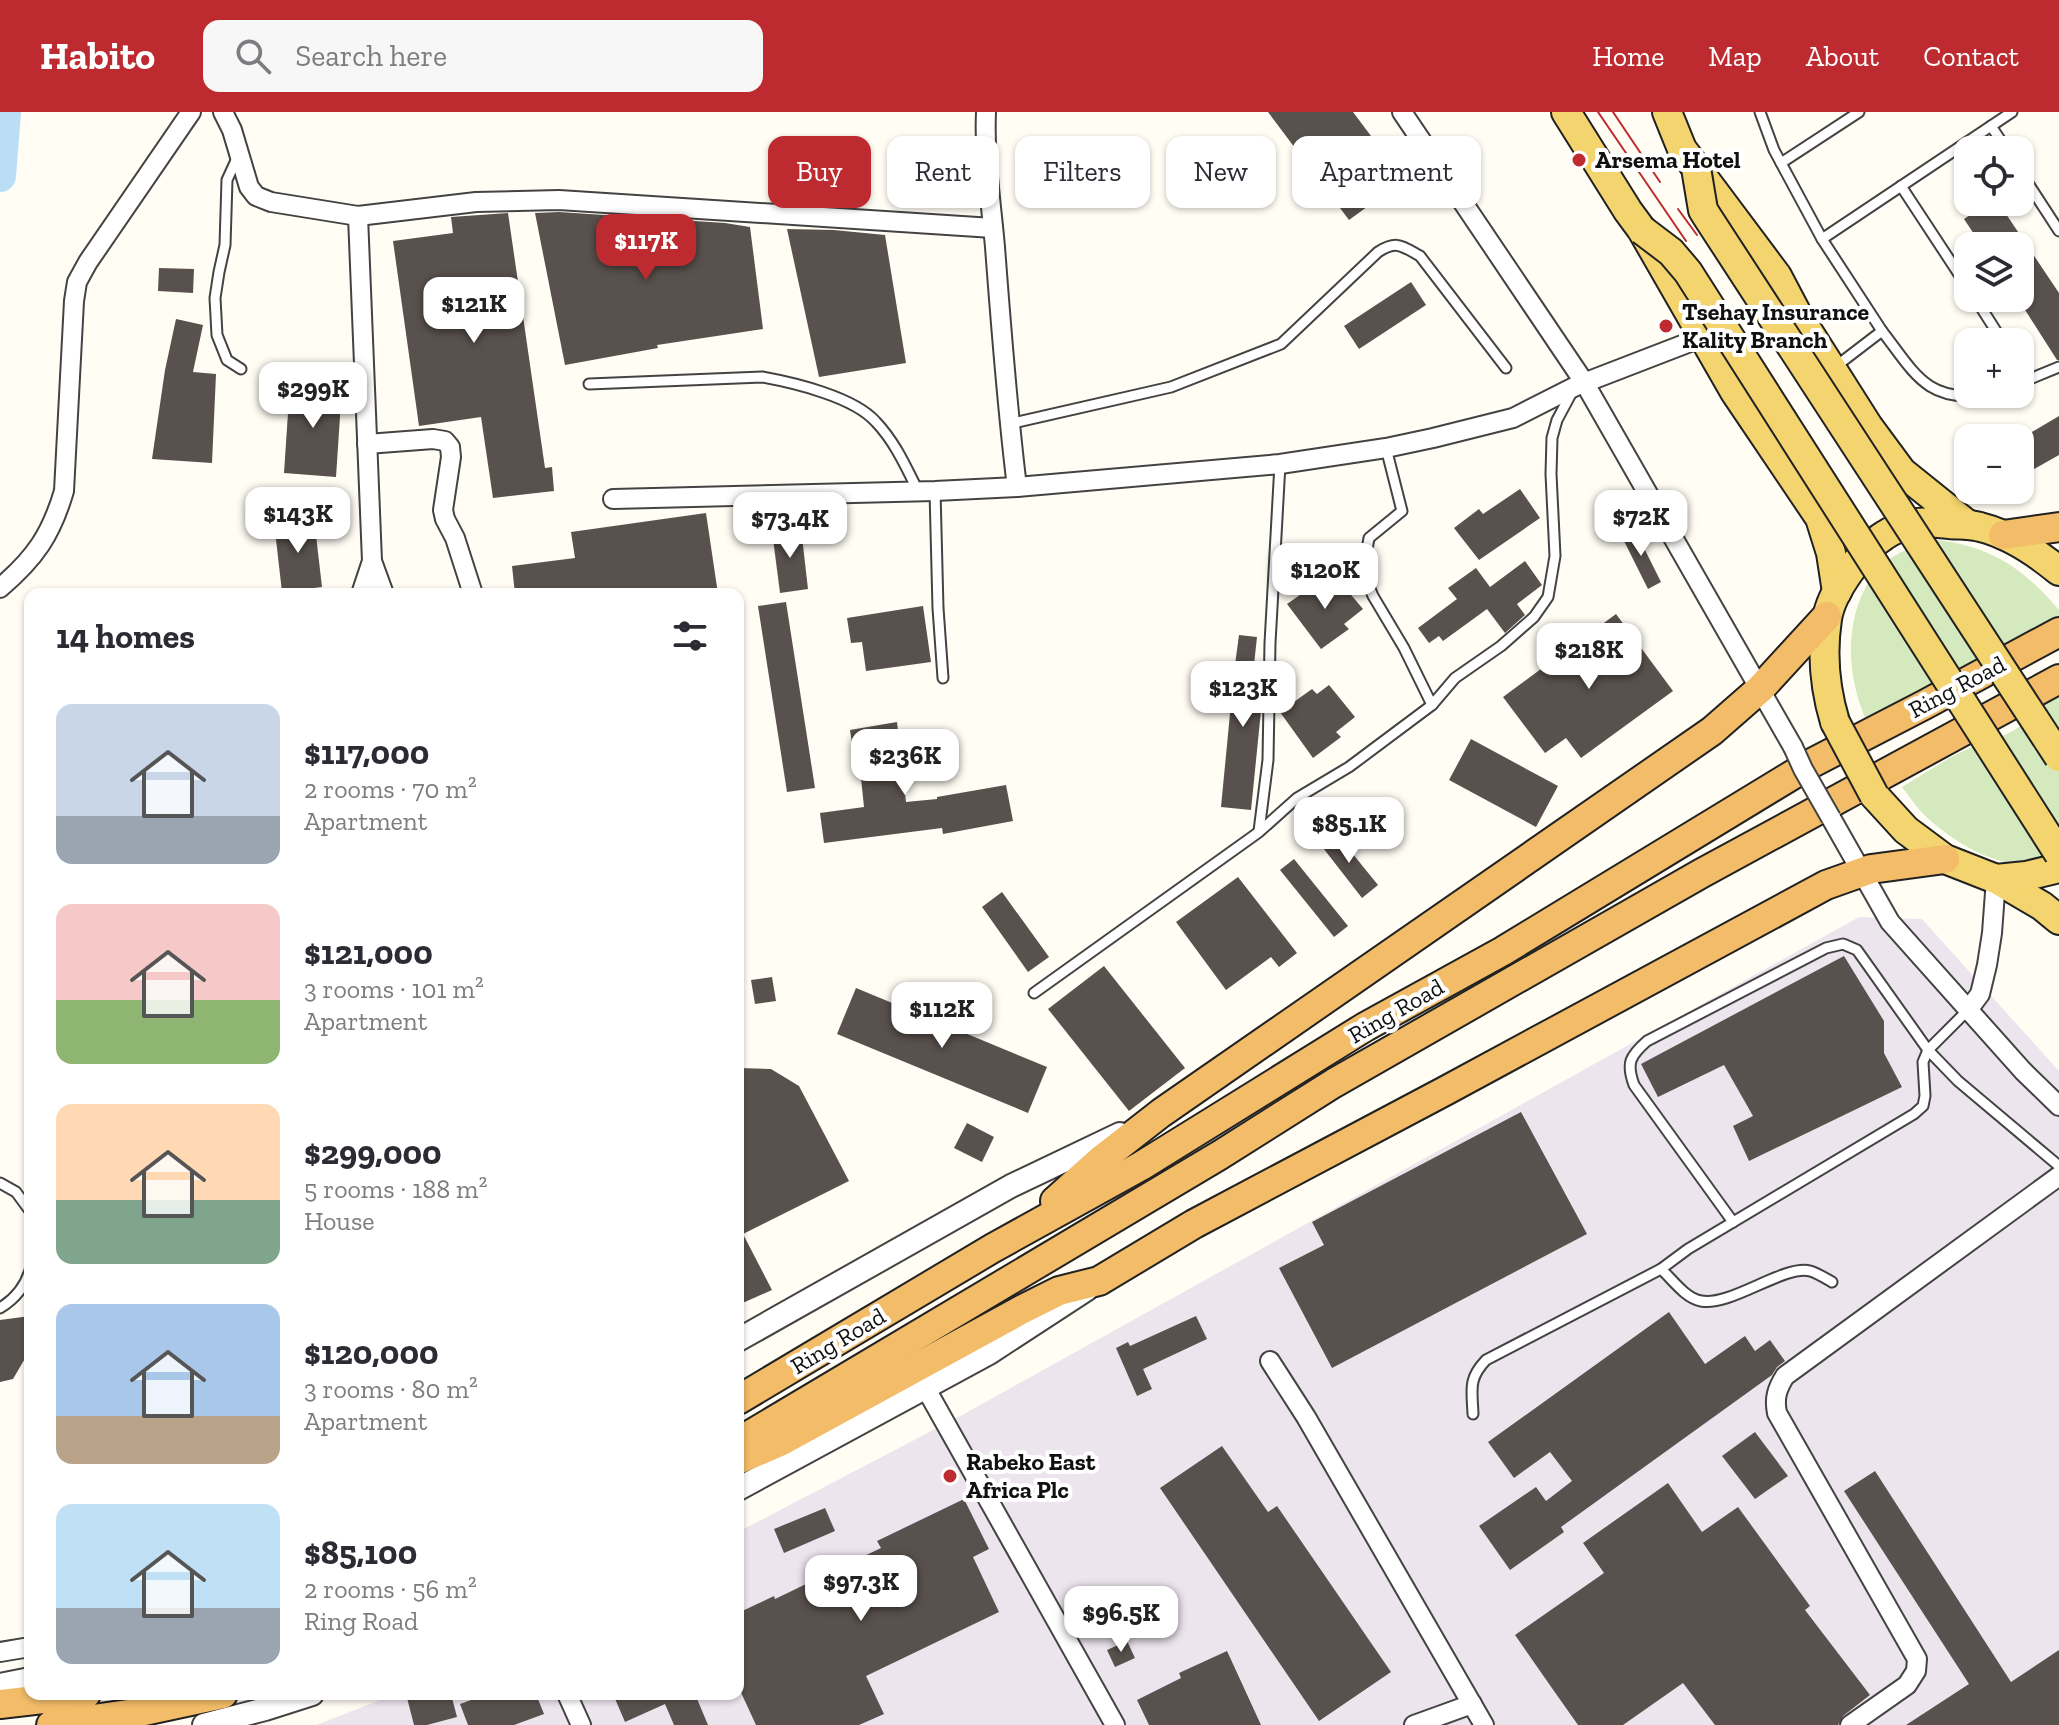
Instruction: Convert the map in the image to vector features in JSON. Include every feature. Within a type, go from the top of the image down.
[{"type":"highway","points":[[2003,535],[2059,527]]},
{"type":"highway","points":[[1015,1237],[1102,1159],[1161,1113],[1712,731],[1760,689],[1832,604]]},
{"type":"highway","name":"Ring Road","points":[[744,1396],[993,1248],[1153,1159],[1365,1027],[1503,951],[1812,763],[2059,632]]},
{"type":"highway","name":"Ring Road","points":[[744,1438],[1195,1170],[1334,1083],[1689,881],[2059,679]]},
{"type":"highway","points":[[744,1457],[780,1442],[1059,1291],[1099,1281],[1194,1224],[1826,885],[1861,872],[1945,859]]},
{"type":"highway","points":[[0,1704],[34,1700]]},
{"type":"highway","points":[[51,1725],[135,1713],[195,1700]]},
{"type":"main road","points":[[1566,112],[1642,230],[1735,392],[1820,518],[1831,553],[1832,604],[1826,672],[1829,703],[1835,722],[1874,795],[1906,830],[1945,859],[1996,879],[2042,906],[2059,920]]},
{"type":"main road","points":[[1667,112],[1682,149],[1777,276],[1797,314],[1868,426],[1902,472],[1968,525]]},
{"type":"main road","points":[[1696,168],[1703,210],[2059,757]]},
{"type":"main road","points":[[1642,230],[1671,252],[1688,272],[2059,854]]},
{"type":"main road","points":[[1832,604],[1852,567],[1884,535],[1916,523],[1968,525],[2003,535],[2038,554],[2059,571]]},
{"type":"main road","points":[[1996,879],[2059,868]]},
{"type":"street","points":[[0,588],[43,542],[56,517],[64,491],[77,282],[191,112]]},
{"type":"street","points":[[223,112],[240,153],[249,187],[256,196],[271,202],[358,216],[476,202],[559,200],[993,228]]},
{"type":"street","points":[[986,112],[987,168],[1017,487]]},
{"type":"street","points":[[1402,112],[1580,384],[1760,689],[1890,922],[2023,1071],[2059,1106]]},
{"type":"street","points":[[358,216],[372,561],[382,588]]},
{"type":"street","points":[[613,499],[1017,487],[1280,464],[1386,448],[1513,418],[1580,384],[1703,337]]},
{"type":"street","points":[[367,444],[433,439],[445,441],[450,447],[443,510],[471,588]]},
{"type":"street","points":[[363,588],[372,561]]},
{"type":"street","points":[[1968,1010],[1980,994],[1987,965],[1996,879]]},
{"type":"street","points":[[744,1337],[1011,1186],[1161,1113]]},
{"type":"street","points":[[1850,1725],[1907,1685],[1916,1671],[1917,1659],[1777,1413],[1775,1401],[1778,1388],[1785,1376],[2059,1176]]},
{"type":"street","points":[[744,1486],[989,1353],[1099,1281]]},
{"type":"street","points":[[1270,1361],[1306,1417],[1484,1725]]},
{"type":"street","points":[[925,1387],[1115,1725]]},
{"type":"street","points":[[0,1652],[24,1648]]},
{"type":"street","points":[[0,1685],[24,1680]]},
{"type":"street","points":[[204,1725],[293,1700]]},
{"type":"street","points":[[570,1700],[581,1725]]},
{"type":"street","points":[[1414,1725],[1472,1704]]},
{"type":"lane","points":[[1760,112],[1774,150],[1822,239],[1882,331],[1921,382],[1954,396]]},
{"type":"lane","points":[[1781,163],[1859,112]]},
{"type":"lane","points":[[1822,239],[2012,112]]},
{"type":"lane","points":[[1991,126],[1998,136]]},
{"type":"lane","points":[[240,153],[227,180],[225,245],[215,298],[217,335],[227,360],[241,369]]},
{"type":"lane","points":[[1901,186],[1954,267]]},
{"type":"lane","points":[[2034,193],[2059,231]]},
{"type":"lane","points":[[1009,424],[1171,387],[1281,344],[1389,245],[1401,246],[1420,256],[1506,368]]},
{"type":"lane","points":[[1833,369],[1882,331]]},
{"type":"lane","points":[[2034,377],[2059,367]]},
{"type":"lane","points":[[589,384],[762,377],[790,382],[856,405],[876,421],[926,491],[943,678]]},
{"type":"lane","points":[[1034,993],[1259,832],[1297,798],[1349,767],[1432,705],[1455,678],[1501,646],[1534,617],[1548,597],[1555,556],[1552,438],[1557,420],[1580,384]]},
{"type":"lane","points":[[1386,448],[1402,511],[1369,538],[1363,572],[1432,705]]},
{"type":"lane","points":[[1259,832],[1268,760],[1270,643],[1280,464]]},
{"type":"lane","points":[[1733,1222],[1634,1085],[1629,1070],[1635,1052],[1647,1041],[1826,948],[1843,944],[1857,950],[1928,1050],[1958,1081],[2059,1166]]},
{"type":"lane","points":[[1473,1414],[1475,1372],[1486,1360],[1661,1269],[1688,1249],[1914,1114],[1923,1106],[1923,1062],[1928,1050],[1968,1010]]},
{"type":"lane","points":[[0,1183],[16,1192],[24,1203]]},
{"type":"lane","points":[[1661,1269],[1689,1296],[1701,1301],[1731,1296],[1807,1269],[1832,1282]]},
{"type":"lane","points":[[0,1308],[17,1296],[24,1284]]},
{"type":"shaded area","points":[[1859,917],[1922,919],[2059,1071],[2059,1725],[316,1725],[381,1700],[744,1700],[744,1529],[964,1414]]},
{"type":"green space","points":[[1938,540],[1975,548],[2006,562],[2033,583],[2059,610],[2059,621],[1869,728],[1852,666],[1852,635],[1858,604],[1872,577],[1888,560],[1908,549]]},
{"type":"green space","points":[[2059,697],[2059,856],[2036,863],[2015,864],[1976,852],[1931,821],[1902,787],[1951,757],[2013,731],[2023,724],[2031,711]]},
{"type":"building","points":[[1268,112],[1353,112],[1371,136],[1292,136],[1292,144]]},
{"type":"building","points":[[1340,208],[1366,208],[1349,220]]},
{"type":"building","points":[[559,212],[750,227],[763,329],[657,345],[658,348],[565,365],[535,213]]},
{"type":"building","points":[[508,213],[545,468],[552,467],[554,491],[493,498],[481,417],[419,426],[393,241],[453,233],[451,217]]},
{"type":"building","points":[[1969,216],[2007,216],[2018,232],[1973,232],[1964,219]]},
{"type":"building","points":[[787,229],[885,235],[906,363],[819,377]]},
{"type":"building","points":[[2034,256],[2059,293],[2057,360],[2026,312],[2034,312]]},
{"type":"building","points":[[159,268],[194,269],[193,293],[158,291]]},
{"type":"building","points":[[1411,282],[1426,305],[1359,349],[1344,326]]},
{"type":"building","points":[[176,319],[203,325],[193,372],[216,374],[212,463],[152,459]]},
{"type":"building","points":[[290,383],[342,386],[336,477],[284,473]]},
{"type":"building","points":[[2059,416],[2059,455],[2034,469],[2034,431]]},
{"type":"building","points":[[1520,489],[1540,518],[1479,560],[1454,528],[1479,509],[1483,514]]},
{"type":"building","points":[[706,513],[717,588],[514,588],[512,566],[575,558],[571,532]]},
{"type":"building","points":[[314,518],[322,587],[282,588],[274,522]]},
{"type":"building","points":[[801,528],[808,589],[780,593],[772,531]]},
{"type":"building","points":[[1634,528],[1661,582],[1648,589],[1621,535]]},
{"type":"building","points":[[1525,561],[1542,585],[1517,604],[1525,615],[1505,633],[1487,609],[1443,641],[1439,636],[1429,643],[1418,628],[1457,599],[1448,588],[1476,568],[1490,587]]},
{"type":"building","points":[[1336,577],[1363,609],[1344,624],[1349,629],[1321,649],[1287,604],[1320,581],[1324,586]]},
{"type":"building","points":[[786,602],[815,788],[787,792],[758,606]]},
{"type":"building","points":[[923,606],[931,662],[866,671],[862,642],[851,643],[847,618]]},
{"type":"building","points":[[1616,614],[1673,691],[1581,758],[1566,738],[1545,753],[1503,697]]},
{"type":"building","points":[[1239,635],[1257,637],[1253,674],[1262,675],[1251,810],[1221,807]]},
{"type":"building","points":[[1329,685],[1355,717],[1336,732],[1341,737],[1313,758],[1280,712],[1312,689],[1317,694]]},
{"type":"building","points":[[897,722],[906,802],[1006,785],[1013,821],[943,834],[942,828],[824,843],[820,813],[864,807],[860,768],[856,769],[850,730]]},
{"type":"building","points":[[1471,739],[1558,786],[1536,827],[1449,780]]},
{"type":"building","points":[[1335,832],[1378,885],[1362,898],[1320,844]]},
{"type":"building","points":[[1294,859],[1348,926],[1334,937],[1280,870]]},
{"type":"building","points":[[1238,877],[1297,953],[1279,967],[1271,957],[1226,990],[1176,922]]},
{"type":"building","points":[[1002,892],[1049,957],[1028,972],[982,907]]},
{"type":"building","points":[[1844,956],[1884,1021],[1884,1053],[1902,1087],[1749,1161],[1733,1126],[1753,1116],[1724,1065],[1658,1097],[1641,1064]]},
{"type":"building","points":[[1104,966],[1185,1068],[1129,1111],[1048,1009]]},
{"type":"building","points":[[772,977],[776,1001],[755,1004],[751,980]]},
{"type":"building","points":[[856,988],[1047,1067],[1028,1113],[837,1034]]},
{"type":"building","points":[[744,1068],[771,1069],[799,1086],[849,1181],[744,1234]]},
{"type":"building","points":[[1521,1112],[1587,1234],[1332,1368],[1279,1268],[1324,1245],[1312,1222]]},
{"type":"building","points":[[967,1123],[994,1137],[982,1162],[954,1148]]},
{"type":"building","points":[[744,1236],[772,1290],[744,1302]]},
{"type":"building","points":[[1669,1312],[1705,1364],[1745,1336],[1755,1351],[1770,1340],[1785,1361],[1772,1375],[1561,1527],[1564,1532],[1510,1570],[1479,1526],[1536,1487],[1546,1501],[1572,1481],[1550,1452],[1514,1478],[1488,1442]]},
{"type":"building","points":[[1196,1316],[1207,1339],[1143,1369],[1152,1389],[1137,1396],[1116,1348],[1128,1342],[1130,1346]]},
{"type":"building","points":[[24,1317],[24,1360],[13,1379],[0,1382],[0,1320]]},
{"type":"building","points":[[1755,1432],[1788,1476],[1755,1499],[1722,1456]]},
{"type":"building","points":[[1222,1446],[1268,1512],[1277,1506],[1391,1672],[1319,1721],[1160,1488]]},
{"type":"building","points":[[1875,1471],[2011,1682],[2059,1650],[2059,1725],[1906,1725],[1969,1684],[1844,1491]]},
{"type":"building","points":[[1668,1483],[1702,1532],[1738,1507],[1810,1606],[1805,1610],[1870,1695],[1843,1716],[1838,1725],[1715,1725],[1683,1683],[1623,1725],[1578,1725],[1554,1691],[1515,1635],[1604,1573],[1583,1543]]},
{"type":"building","points":[[964,1499],[989,1549],[973,1557],[999,1612],[866,1676],[884,1714],[859,1725],[756,1725],[744,1699],[744,1610],[774,1596],[775,1599],[881,1548],[877,1541]]},
{"type":"building","points":[[825,1508],[835,1531],[784,1553],[774,1529]]},
{"type":"building","points":[[1127,1641],[1135,1658],[1115,1667],[1107,1650]]},
{"type":"building","points":[[1227,1651],[1261,1725],[1149,1725],[1137,1700],[1181,1678],[1179,1673]]},
{"type":"building","points":[[408,1700],[453,1700],[457,1717],[414,1725]]},
{"type":"building","points":[[471,1700],[538,1700],[544,1714],[514,1725],[468,1725],[460,1704]]},
{"type":"building","points":[[616,1700],[698,1700],[708,1725],[674,1725],[665,1704],[625,1722]]},
{"type":"waterway","points":[[0,176],[5,112]]},
{"type":"tram line","points":[[1598,112],[1686,241]]},
{"type":"tram line","points":[[1613,112],[1660,182]]},
{"type":"tram line","points":[[1678,209],[1697,235]]},
{"type":"place","name":"Arsema Hotel","points":[[1579,160]]},
{"type":"place","name":"Tsehay Insurance Kality Branch","points":[[1666,326]]},
{"type":"place","name":"Rabeko East Africa Plc","points":[[950,1476]]}]
